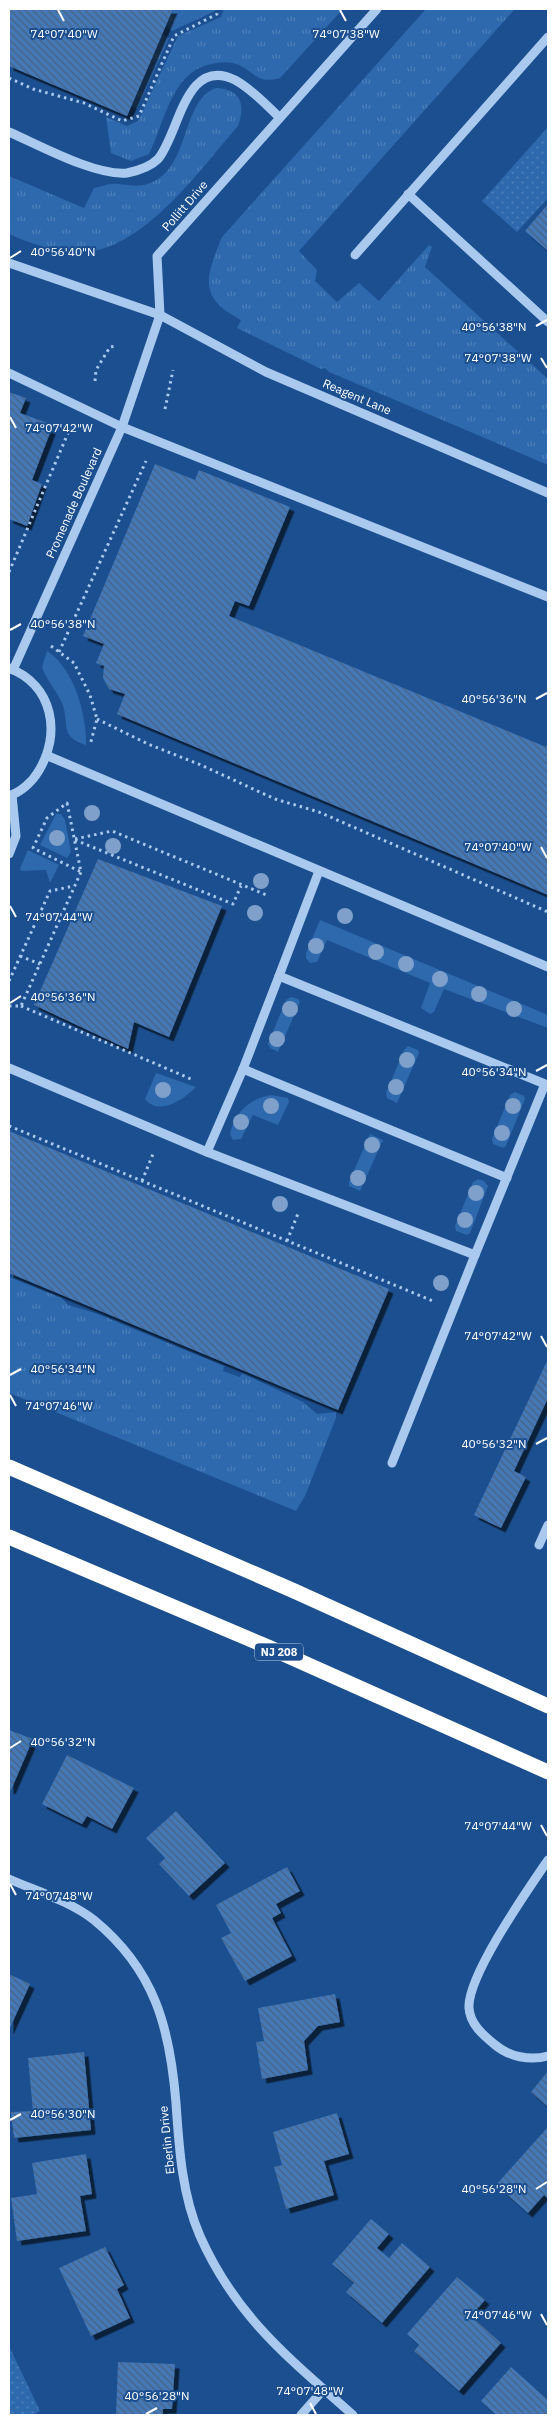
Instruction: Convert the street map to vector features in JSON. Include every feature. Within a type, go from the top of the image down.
[{"type":"highway","points":[[9,1467],[283,1586],[548,1706]]},
{"type":"highway","name":"NJ 208","points":[[9,1537],[285,1655],[548,1772]]},
{"type":"street","name":"Pollitt Drive","points":[[160,315],[157,256],[377,9]]},
{"type":"street","points":[[355,255],[548,37]]},
{"type":"street","points":[[9,132],[102,172],[126,173],[146,168],[158,159],[167,144],[185,98],[211,76],[223,76],[236,80],[279,117]]},
{"type":"street","points":[[408,194],[548,322]]},
{"type":"street","points":[[9,263],[160,315]]},
{"type":"street","name":"Promenade Boulevard","points":[[11,669],[122,427],[160,315]]},
{"type":"street","name":"Reagent Lane","points":[[160,315],[266,372],[548,493]]},
{"type":"street","points":[[9,373],[122,427],[548,597]]},
{"type":"street","points":[[9,854],[16,836],[11,796],[32,781],[48,756],[52,737],[50,713],[40,691],[23,674],[11,669]]},
{"type":"street","points":[[48,756],[548,967]]},
{"type":"street","points":[[207,1152],[243,1069],[319,871]]},
{"type":"street","points":[[279,976],[545,1084],[392,1463]]},
{"type":"street","points":[[9,1068],[207,1152],[475,1255]]},
{"type":"street","points":[[243,1069],[507,1178]]},
{"type":"street","points":[[539,1545],[548,1524]]},
{"type":"street","points":[[548,1860],[476,1978],[469,2008],[472,2020],[483,2035],[499,2048],[518,2057],[539,2059],[548,2056]]},
{"type":"street","name":"Eberlin Drive","points":[[9,1879],[57,1899],[93,1919],[126,1952],[150,1987],[166,2029],[174,2074],[183,2174],[186,2192],[199,2234],[220,2277],[244,2312],[271,2342],[353,2415]]},
{"type":"street","points":[[300,2415],[324,2389]]},
{"type":"path","points":[[9,78],[33,89],[84,103],[122,121],[139,116],[174,36],[217,14],[220,9]]},
{"type":"path","points":[[95,381],[96,370],[110,347],[116,346]]},
{"type":"path","points":[[165,409],[173,370]]},
{"type":"path","points":[[9,572],[72,423]]},
{"type":"path","points":[[60,652],[149,456]]},
{"type":"path","points":[[51,646],[74,663],[90,695],[97,719],[90,745]]},
{"type":"path","points":[[97,719],[148,744],[202,765],[275,799],[319,812],[548,912]]},
{"type":"path","points":[[20,1006],[81,872],[67,803],[47,818],[33,848],[81,872]]},
{"type":"path","points":[[75,839],[112,831],[269,896]]},
{"type":"path","points":[[75,839],[234,904],[241,886]]},
{"type":"path","points":[[9,981],[50,891],[75,886]]},
{"type":"path","points":[[20,956],[40,964]]},
{"type":"path","points":[[9,1006],[20,1006],[191,1079]]},
{"type":"path","points":[[9,1126],[454,1310]]},
{"type":"path","points":[[142,1181],[162,1132]]},
{"type":"path","points":[[287,1241],[308,1190]]},
{"type":"green space","points":[[173,9],[216,9],[172,31],[166,26]]},
{"type":"green space","points":[[224,9],[343,9],[280,78],[272,80],[262,79],[245,68],[229,62],[215,63],[198,69],[178,87],[149,154],[131,161],[111,153],[106,117],[127,126],[138,121],[178,36],[221,17]]},
{"type":"green space","points":[[426,9],[515,9],[299,251],[317,270],[315,281],[337,302],[359,283],[379,301],[429,245],[432,247],[425,267],[548,379],[548,465],[329,372],[325,368],[321,369],[237,328],[241,320],[217,303],[211,294],[209,275],[222,237]]},
{"type":"green space","points":[[162,34],[169,38],[137,109],[131,106]]},
{"type":"green space","points":[[216,88],[231,91],[239,100],[241,111],[238,126],[171,203],[130,236],[108,247],[86,252],[76,252],[46,247],[9,234],[9,176],[84,208],[94,188],[111,184],[138,186],[152,182],[168,170],[176,158],[198,104],[206,94]]},
{"type":"green space","points":[[548,127],[548,198],[517,232],[482,201]]},
{"type":"green space","points":[[47,651],[65,669],[77,693],[84,720],[86,745],[71,737],[68,732],[64,708],[42,667]]},
{"type":"green space","points":[[56,814],[61,814],[65,820],[71,852],[67,858],[40,845]]},
{"type":"green space","points":[[28,850],[59,865],[50,883],[46,870],[21,871],[20,868]]},
{"type":"green space","points":[[320,920],[548,1015],[548,1028],[444,989],[434,1012],[430,1014],[421,1008],[430,983],[327,940],[317,962],[310,963],[306,958],[306,953]]},
{"type":"green space","points":[[291,997],[298,999],[300,1002],[278,1052],[270,1048],[268,1044],[286,1000]]},
{"type":"green space","points":[[408,1046],[418,1050],[419,1053],[397,1103],[387,1098],[386,1093],[404,1050]]},
{"type":"green space","points":[[156,1073],[196,1087],[171,1104],[157,1106],[151,1104],[145,1099]]},
{"type":"green space","points":[[515,1092],[524,1096],[525,1099],[506,1146],[503,1148],[493,1144],[492,1139],[510,1095]]},
{"type":"green space","points":[[271,1095],[288,1098],[289,1102],[278,1125],[253,1115],[241,1139],[233,1140],[230,1134],[239,1113],[250,1103]]},
{"type":"green space","points":[[370,1134],[383,1140],[360,1191],[349,1186],[349,1182]]},
{"type":"green space","points":[[478,1179],[484,1181],[488,1186],[470,1233],[467,1235],[456,1231],[455,1226],[473,1182]]},
{"type":"green space","points":[[9,1277],[62,1298],[68,1305],[95,1313],[224,1366],[223,1371],[240,1377],[242,1373],[303,1402],[317,1414],[336,1412],[336,1418],[305,1496],[296,1511],[9,1393]]},
{"type":"green space","points":[[9,2346],[40,2411],[33,2415],[9,2415]]},
{"type":"building","points":[[9,9],[173,9],[127,116],[9,66]]},
{"type":"building","points":[[548,204],[548,251],[525,231]]},
{"type":"building","points":[[9,392],[26,398],[20,413],[53,425],[32,480],[42,484],[27,526],[9,519]]},
{"type":"building","points":[[155,464],[195,480],[199,470],[290,507],[249,606],[235,601],[229,616],[546,747],[548,742],[548,895],[117,714],[125,694],[109,689],[103,678],[104,666],[96,663],[104,644],[83,636]]},
{"type":"building","points":[[98,859],[222,906],[169,1037],[134,1022],[128,1049],[34,1005]]},
{"type":"building","points":[[9,1131],[389,1289],[338,1410],[9,1273]]},
{"type":"building","points":[[548,1359],[548,1398],[514,1471],[526,1477],[501,1528],[474,1515]]},
{"type":"building","points":[[9,1730],[33,1739],[11,1790],[9,1789]]},
{"type":"building","points":[[67,1755],[134,1788],[112,1829],[87,1816],[82,1824],[42,1804]]},
{"type":"building","points":[[176,1811],[225,1863],[189,1896],[159,1864],[165,1858],[146,1838]]},
{"type":"building","points":[[287,1867],[300,1891],[276,1904],[281,1913],[272,1918],[292,1956],[245,1981],[221,1938],[231,1933],[216,1905]]},
{"type":"building","points":[[9,1974],[30,1984],[9,2030]]},
{"type":"building","points":[[335,1994],[340,2022],[318,2026],[304,2041],[308,2070],[262,2079],[256,2042],[264,2041],[258,2008]]},
{"type":"building","points":[[84,2052],[91,2130],[14,2138],[11,2112],[33,2111],[28,2058]]},
{"type":"building","points":[[548,2071],[548,2107],[531,2092]]},
{"type":"building","points":[[337,2113],[349,2154],[324,2161],[334,2195],[286,2209],[274,2167],[282,2165],[273,2132]]},
{"type":"building","points":[[547,2128],[548,2199],[544,2195],[528,2213],[496,2185]]},
{"type":"building","points":[[86,2154],[92,2194],[80,2196],[86,2231],[17,2241],[11,2198],[37,2194],[32,2163]]},
{"type":"building","points":[[371,2219],[389,2234],[377,2248],[389,2258],[402,2243],[430,2267],[382,2323],[346,2292],[354,2283],[332,2264]]},
{"type":"building","points":[[105,2247],[124,2285],[117,2289],[130,2318],[91,2336],[59,2268]]},
{"type":"building","points":[[457,2277],[485,2300],[471,2316],[501,2343],[459,2391],[414,2351],[419,2345],[407,2334]]},
{"type":"building","points":[[118,2362],[175,2364],[172,2409],[163,2409],[163,2415],[116,2415]]},
{"type":"building","points":[[511,2367],[548,2400],[548,2415],[496,2415],[481,2401]]}]
